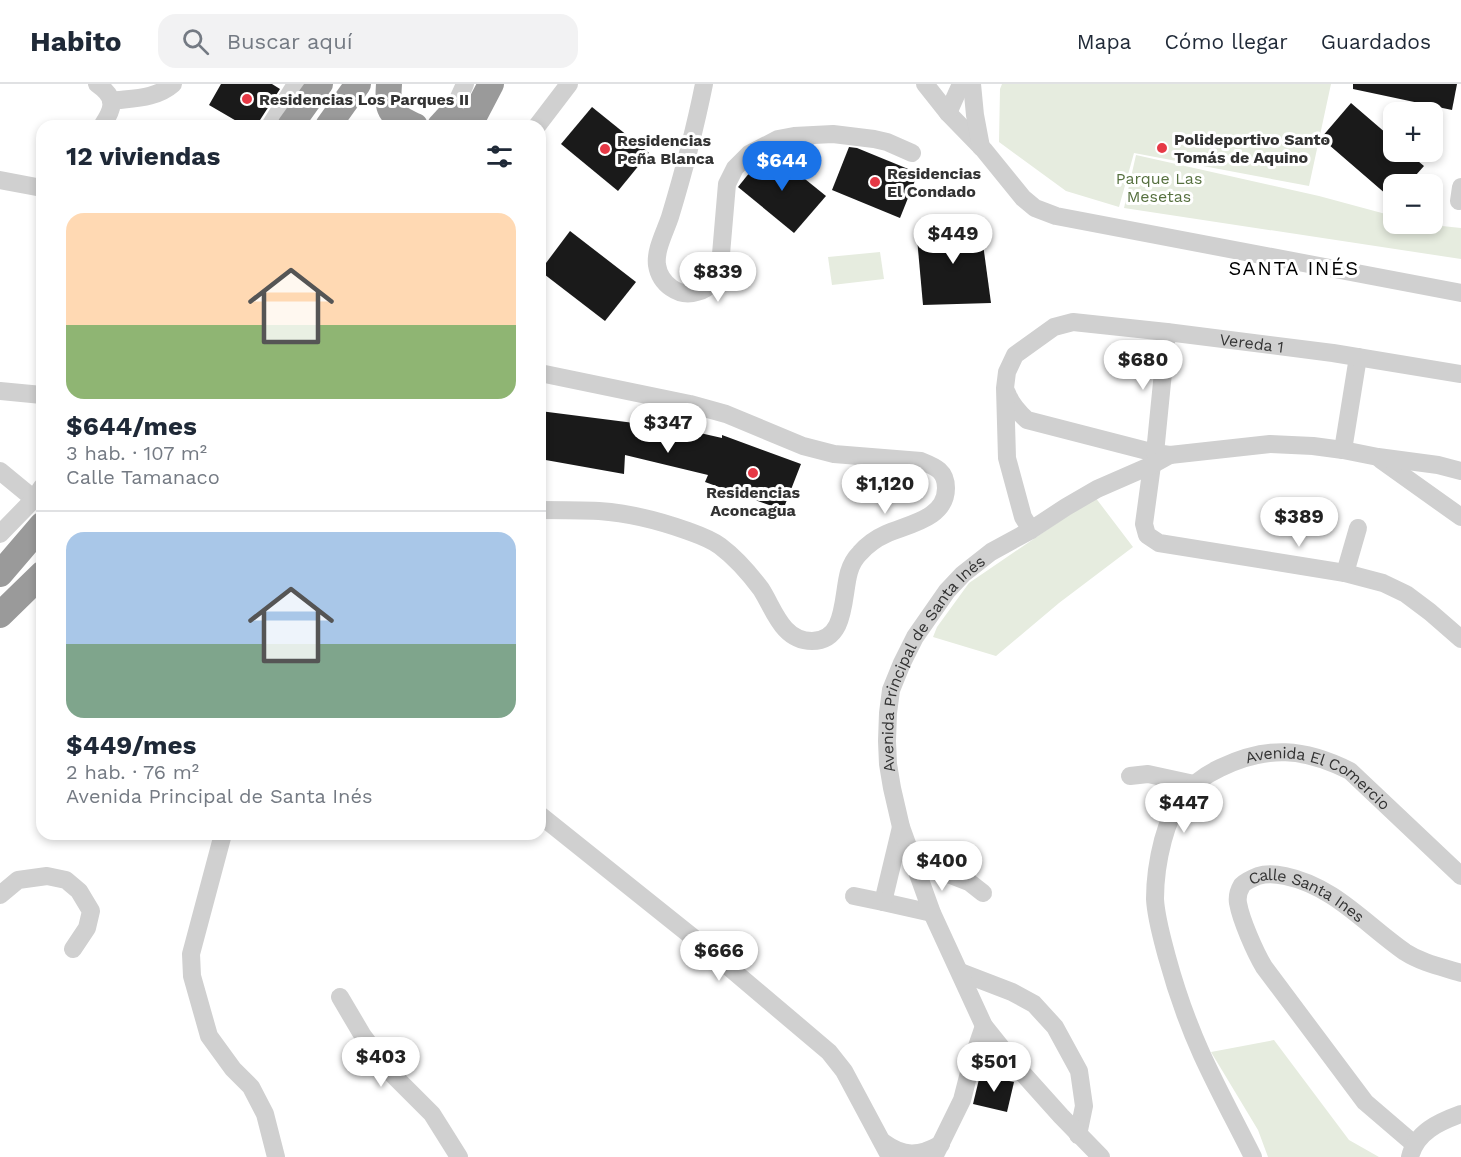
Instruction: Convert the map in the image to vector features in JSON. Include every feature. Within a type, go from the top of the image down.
[{"type":"highway","points":[[294,120],[320,84]]},
{"type":"highway","points":[[332,120],[358,84]]},
{"type":"highway","points":[[389,84],[388,108],[394,116],[402,120]]},
{"type":"highway","points":[[455,120],[491,84]]},
{"type":"highway","points":[[0,574],[36,532]]},
{"type":"highway","points":[[0,615],[36,580]]},
{"type":"street","points":[[97,84],[107,91],[111,101],[111,112],[106,120]]},
{"type":"street","points":[[111,101],[151,96],[167,90],[173,84]]},
{"type":"street","points":[[274,120],[296,84]]},
{"type":"street","points":[[453,120],[465,84]]},
{"type":"street","points":[[542,120],[569,84]]},
{"type":"street","points":[[704,84],[670,218],[659,248],[657,264],[662,279],[670,287],[682,293],[695,293],[707,289],[715,278],[720,266],[727,184],[735,168],[749,154],[778,139],[833,134],[887,142],[912,153]]},
{"type":"street","points":[[925,84],[1023,198],[1035,208],[1056,216],[1461,293]]},
{"type":"street","points":[[948,113],[960,84]]},
{"type":"street","points":[[972,84],[981,147]]},
{"type":"street","points":[[0,180],[36,187]]},
{"type":"street","name":"Vereda 1","points":[[1031,530],[1023,517],[1007,458],[1005,388],[1007,372],[1015,355],[1054,327],[1073,322],[1167,332],[1358,357],[1461,374]]},
{"type":"street","points":[[1167,332],[1159,458],[1144,524],[1147,535],[1159,543],[1345,573],[1383,583],[1406,594],[1461,639]]},
{"type":"street","points":[[1343,450],[1358,357]]},
{"type":"street","points":[[546,374],[690,404],[726,414],[803,446],[834,454],[921,461],[933,465],[943,473],[946,482],[943,504],[935,513],[924,520],[884,535],[862,550],[854,560],[849,572],[840,620],[835,629],[828,637],[809,641],[798,639],[782,626],[762,591],[744,567],[718,544],[660,522],[601,511],[546,510]]},
{"type":"street","points":[[1005,388],[1010,401],[1027,420],[1159,458]]},
{"type":"street","points":[[0,391],[36,394]]},
{"type":"street","name":"Avenida Principal de Santa Inés","points":[[1101,1157],[1078,1135],[1017,1067],[984,1026],[932,914],[901,826],[888,764],[888,713],[891,690],[915,637],[947,591],[963,574],[991,552],[1098,489],[1159,458],[1270,444],[1343,450],[1438,465],[1461,471]]},
{"type":"street","name":"Avenida Principal de Santa Inés","points":[[1378,457],[1461,517]]},
{"type":"street","points":[[0,471],[36,492]]},
{"type":"street","points":[[0,534],[36,495]]},
{"type":"street","points":[[1345,573],[1358,528]]},
{"type":"street","name":"Avenida El Comercio","points":[[1253,1157],[1202,1055],[1172,975],[1160,930],[1155,900],[1161,847],[1173,813],[1184,794],[1212,772],[1257,754],[1278,751],[1305,754],[1328,760],[1350,771],[1461,876]]},
{"type":"street","points":[[1130,776],[1148,774],[1194,784]]},
{"type":"street","points":[[546,820],[705,947],[829,1052],[844,1071],[886,1150],[910,1154],[938,1150],[962,1100],[984,1026]]},
{"type":"street","points":[[883,902],[901,826]]},
{"type":"street","points":[[221,840],[191,954],[192,976],[209,1036],[232,1069],[251,1087],[265,1113],[276,1157]]},
{"type":"street","points":[[915,865],[969,882],[983,893]]},
{"type":"street","name":"Calle Santa Ines","points":[[1412,1150],[1365,1102],[1264,967],[1256,955],[1242,914],[1238,901],[1239,891],[1244,883],[1261,875],[1273,874],[1304,881],[1341,902],[1406,953],[1428,963],[1461,973]]},
{"type":"street","points":[[0,895],[18,880],[46,876],[66,880],[79,891],[91,911],[87,928],[73,949]]},
{"type":"street","points":[[854,896],[932,914]]},
{"type":"street","points":[[960,972],[1012,992],[1034,1004],[1055,1027],[1079,1071],[1084,1106],[1078,1135]]},
{"type":"street","points":[[340,997],[363,1036],[391,1073],[432,1114],[459,1157]]},
{"type":"street","points":[[1412,1150],[1427,1131],[1443,1120],[1461,1114]]},
{"type":"green space","name":"Polideportivo Santo Tomás de Aquino","points":[[1002,84],[1331,84],[1309,186],[1134,153],[1119,207],[1066,191],[999,142]]},
{"type":"green space","name":"Parque Las Mesetas","points":[[1136,155],[1319,196],[1383,213],[1383,234],[1443,234],[1443,226],[1461,228],[1461,259],[1124,208]]},
{"type":"green space","points":[[880,252],[884,279],[832,285],[828,257]]},
{"type":"green space","points":[[1095,497],[1133,547],[1059,603],[996,656],[933,637],[937,627],[969,583]]},
{"type":"green space","points":[[1274,1040],[1349,1140],[1379,1157],[1268,1157],[1258,1130],[1211,1052]]},
{"type":"building","name":"Residencias Los Parques II","points":[[221,84],[272,84],[280,89],[260,120],[235,120],[209,105]]},
{"type":"building","points":[[1353,84],[1457,84],[1452,110],[1443,108],[1443,102],[1414,102],[1353,89]]},
{"type":"building","points":[[1351,103],[1383,131],[1383,162],[1419,162],[1424,166],[1417,174],[1383,174],[1383,192],[1321,138]]},
{"type":"building","name":"Residencias Peña Blanca","points":[[592,107],[649,153],[618,191],[561,144]]},
{"type":"building","name":"Residencias El Condado","points":[[849,147],[857,148],[918,173],[900,218],[832,190]]},
{"type":"building","points":[[774,154],[826,196],[794,233],[738,187],[758,162]]},
{"type":"building","points":[[980,222],[991,303],[923,305],[916,227]]},
{"type":"building","points":[[570,231],[636,282],[605,321],[546,276],[546,263]]},
{"type":"building","points":[[546,412],[642,424],[643,420],[722,438],[722,435],[801,464],[783,510],[705,482],[708,475],[625,455],[624,474],[546,460]]},
{"type":"building","points":[[980,1075],[1014,1082],[1007,1112],[973,1104]]},
{"type":"place","name":"Residencias Los Parques II","points":[[247,99]]},
{"type":"place","name":"Polideportivo Santo Tomás de Aquino","points":[[1162,148]]},
{"type":"place","name":"Residencias Peña Blanca","points":[[605,149]]},
{"type":"place","name":"Residencias El Condado","points":[[875,182]]},
{"type":"place","name":"Residencias Aconcagua","points":[[753,473]]},
{"type":"district","name":"SANTA INÉS","points":[[1294,268]]}]
